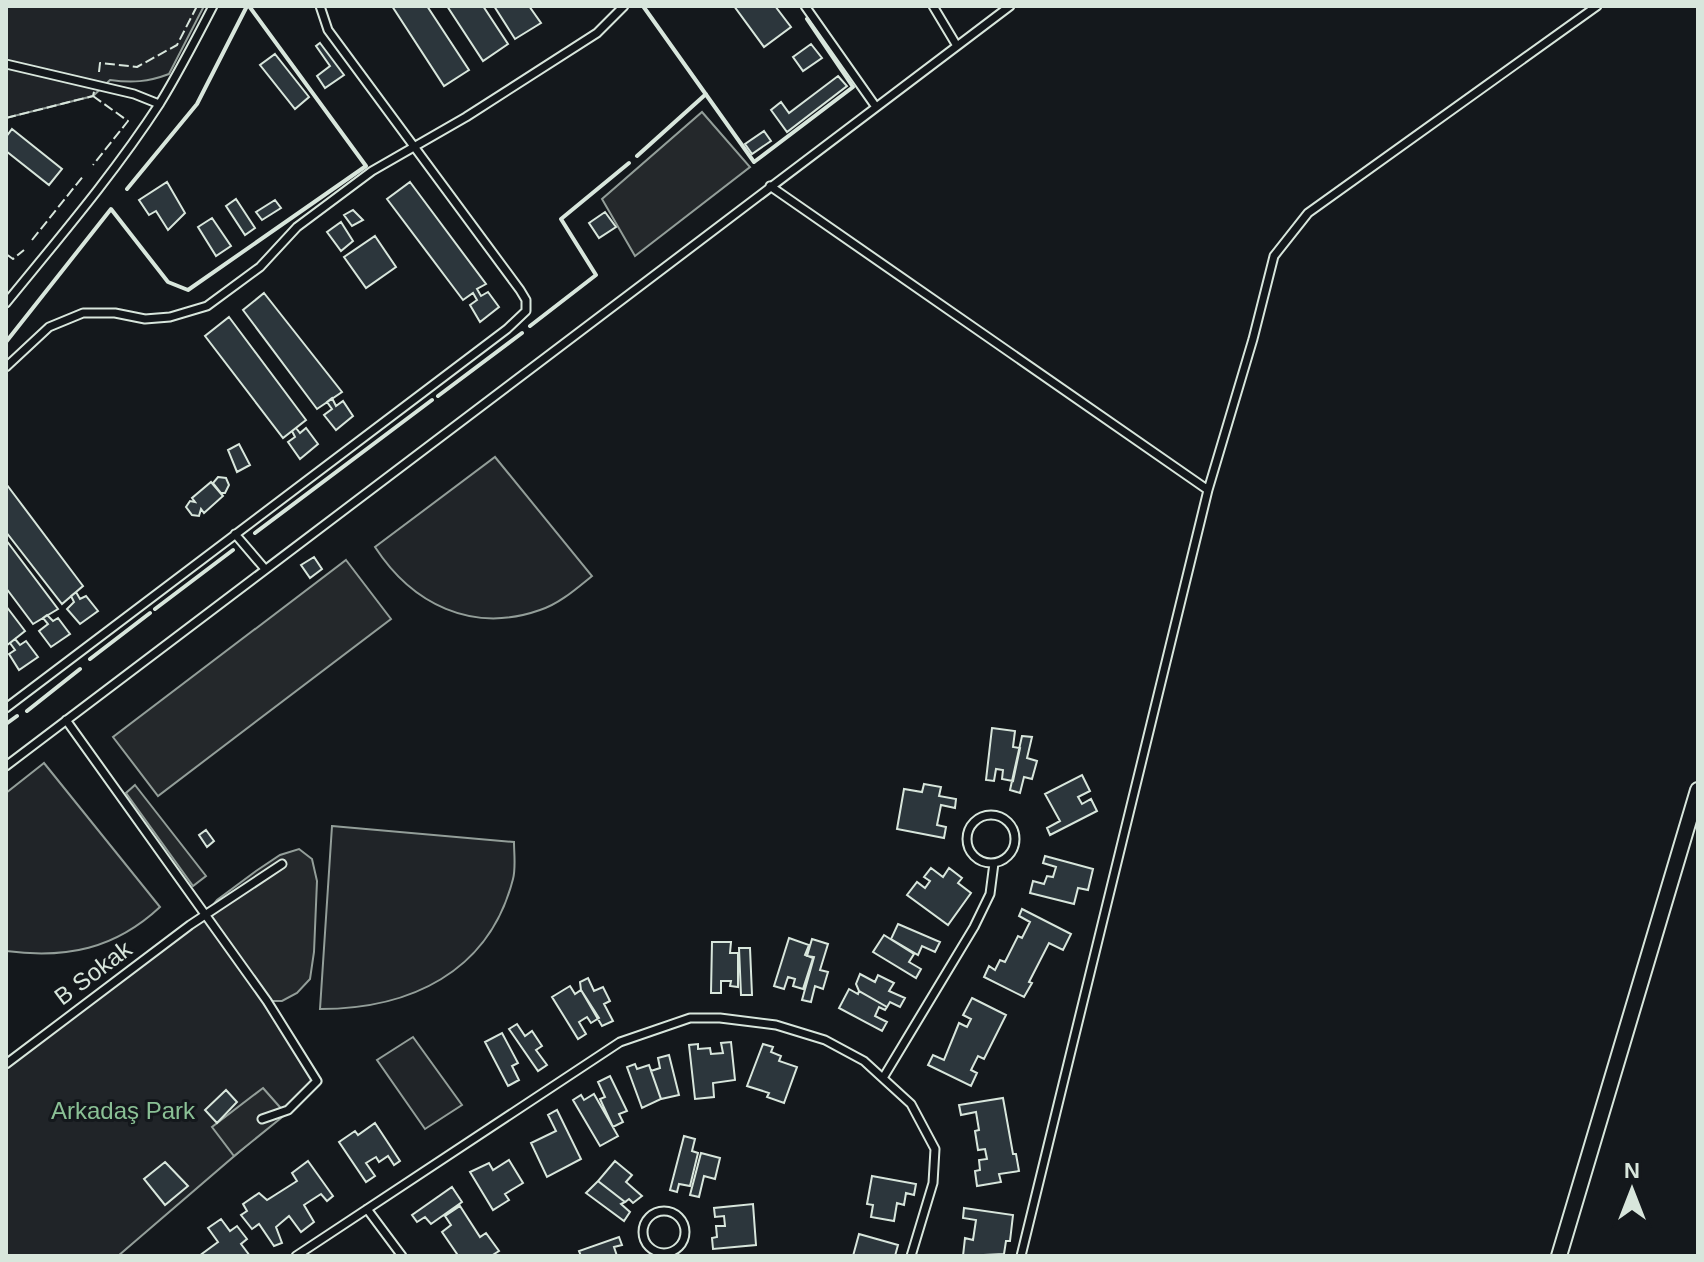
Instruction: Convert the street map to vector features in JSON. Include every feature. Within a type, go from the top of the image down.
[{"type":"street","points":[[1559,1256],[1698,790]]},
{"type":"lane","points":[[6,303],[100,188],[159,104],[213,6]]},
{"type":"lane","points":[[6,708],[507,329],[526,311],[526,300],[520,290],[328,30],[320,6]]},
{"type":"lane","points":[[6,367],[49,327],[83,313],[115,313],[145,319],[170,317],[207,306],[260,267],[297,227],[372,171],[597,33],[624,6]]},
{"type":"lane","points":[[805,6],[876,107]]},
{"type":"lane","points":[[933,6],[957,46]]},
{"type":"lane","points":[[6,766],[1010,6]]},
{"type":"lane","points":[[1021,1256],[1208,490],[1274,256],[1308,213],[1597,6]]},
{"type":"lane","points":[[6,64],[134,94],[159,104]]},
{"type":"lane","points":[[770,186],[1208,490]]},
{"type":"lane","points":[[235,534],[265,569]]},
{"type":"lane","points":[[66,720],[267,1001],[317,1081],[288,1110],[262,1119]]},
{"type":"lane","points":[[987,814],[1007,820],[1016,836],[1008,857],[994,863],[978,860],[967,845],[971,825],[987,814]]},
{"type":"lane","points":[[883,1078],[974,927],[990,894],[994,863]]},
{"type":"lane","name":"B Sokak","points":[[6,1064],[205,915],[282,864]]},
{"type":"lane","points":[[296,1256],[620,1042],[690,1018],[720,1018],[776,1025],[825,1040],[864,1061],[911,1104],[935,1149],[933,1183],[911,1256]]},
{"type":"lane","points":[[367,1209],[402,1256]]},
{"type":"lane","points":[[665,1211],[678,1216],[686,1232],[680,1252],[659,1253],[648,1246],[643,1236],[644,1226],[651,1215],[665,1211]]},
{"type":"green space","points":[[6,6],[204,6],[169,74],[140,81],[110,80],[93,96],[6,118]]},
{"type":"green space","points":[[495,457],[592,576],[567,596],[540,610],[515,617],[468,616],[446,609],[407,584],[375,547]]},
{"type":"green space","points":[[44,763],[160,907],[125,933],[89,948],[49,953],[6,951],[6,793]]},
{"type":"green space","points":[[332,826],[514,842],[513,879],[501,912],[485,939],[465,961],[441,979],[414,993],[384,1002],[320,1009]]},
{"type":"green space","name":"Arkadaş Park","points":[[205,915],[317,1081],[310,1091],[118,1256],[6,1256],[6,1064]]},
{"type":"green space","points":[[413,1037],[462,1105],[425,1129],[377,1060]]},
{"type":"shaded area","points":[[702,112],[750,167],[635,256],[602,199]]},
{"type":"shaded area","points":[[346,560],[391,619],[158,796],[113,737]]},
{"type":"shaded area","points":[[135,785],[206,876],[193,886],[126,793]]},
{"type":"shaded area","points":[[299,849],[312,859],[317,881],[310,979],[297,993],[282,1001],[267,1001],[205,915],[217,900],[256,871],[280,855]]},
{"type":"shaded area","points":[[263,1088],[286,1114],[234,1156],[212,1127]]},
{"type":"building","points":[[392,6],[427,6],[469,70],[444,86]]},
{"type":"building","points":[[447,6],[483,6],[508,44],[483,61]]},
{"type":"building","points":[[494,6],[529,6],[541,23],[515,39]]},
{"type":"building","points":[[734,6],[775,6],[791,27],[764,47]]},
{"type":"building","points":[[320,43],[344,75],[325,88],[317,76],[330,66],[316,46]]},
{"type":"building","points":[[811,44],[822,58],[803,71],[793,57]]},
{"type":"building","points":[[275,54],[309,97],[295,109],[260,65]]},
{"type":"building","points":[[838,76],[847,86],[787,132],[771,110],[781,102],[789,113]]},
{"type":"building","points":[[12,129],[62,169],[49,185],[6,151],[6,137]]},
{"type":"building","points":[[764,131],[771,141],[752,154],[745,144]]},
{"type":"building","points":[[167,182],[185,213],[168,230],[156,211],[149,215],[139,200]]},
{"type":"building","points":[[410,182],[486,284],[477,289],[481,296],[488,292],[499,307],[480,322],[470,305],[477,300],[473,293],[463,300],[387,199]]},
{"type":"building","points":[[236,199],[255,228],[245,235],[226,206]]},
{"type":"building","points":[[275,200],[281,208],[262,220],[256,212]]},
{"type":"building","points":[[353,210],[363,220],[352,226],[344,215]]},
{"type":"building","points":[[605,212],[616,227],[599,238],[589,223]]},
{"type":"building","points":[[212,218],[231,246],[216,256],[198,227]]},
{"type":"building","points":[[341,222],[353,241],[341,251],[327,232]]},
{"type":"building","points":[[375,236],[396,267],[366,288],[344,257]]},
{"type":"building","points":[[264,293],[342,392],[317,409],[243,310]]},
{"type":"building","points":[[229,317],[306,420],[283,438],[205,336]]},
{"type":"building","points":[[332,398],[336,406],[343,401],[353,416],[336,430],[324,415],[332,409],[327,402]]},
{"type":"building","points":[[296,428],[300,433],[306,428],[318,444],[300,459],[288,442],[295,437],[292,431]]},
{"type":"building","points":[[239,444],[250,465],[237,472],[228,450]]},
{"type":"building","points":[[218,477],[226,478],[229,485],[225,493],[221,493],[213,483]]},
{"type":"building","points":[[211,482],[223,496],[204,513],[201,509],[199,516],[192,515],[186,507],[190,501],[195,502],[192,498]]},
{"type":"building","points":[[7,485],[83,586],[62,604],[6,532]]},
{"type":"building","points":[[6,540],[58,609],[33,624],[6,588]]},
{"type":"building","points":[[314,557],[322,569],[310,578],[301,565]]},
{"type":"building","points":[[76,592],[80,599],[86,596],[98,611],[80,624],[67,609],[74,602],[71,596]]},
{"type":"building","points":[[6,606],[25,631],[6,646]]},
{"type":"building","points":[[47,615],[53,621],[58,618],[70,634],[51,647],[39,631],[48,624],[43,618]]},
{"type":"building","points":[[15,639],[20,645],[26,641],[38,657],[19,670],[9,654],[15,650],[10,643]]},
{"type":"building","points":[[992,728],[1015,731],[1013,747],[1020,748],[1013,781],[1002,779],[1003,770],[996,769],[994,781],[986,780]]},
{"type":"building","points":[[1022,736],[1032,737],[1027,758],[1037,761],[1032,779],[1024,777],[1020,793],[1010,790]]},
{"type":"building","points":[[1082,775],[1090,791],[1078,797],[1082,804],[1091,799],[1097,811],[1050,835],[1047,828],[1060,821],[1045,794]]},
{"type":"building","points":[[924,784],[941,787],[939,796],[956,799],[955,808],[941,805],[937,825],[946,827],[944,838],[897,829],[904,789],[922,792]]},
{"type":"building","points":[[206,830],[214,841],[207,847],[199,835]]},
{"type":"building","points":[[1045,856],[1093,869],[1088,890],[1078,888],[1074,904],[1030,893],[1033,881],[1044,884],[1047,876],[1053,877],[1056,867],[1043,863]]},
{"type":"building","points":[[931,868],[943,877],[949,868],[962,878],[958,883],[971,893],[948,925],[907,895],[917,882],[925,888],[930,881],[924,877]]},
{"type":"building","points":[[1022,909],[1071,934],[1063,950],[1049,943],[1024,997],[984,977],[989,966],[995,970],[1000,960],[1005,962],[1018,936],[1022,938],[1030,922],[1019,916]]},
{"type":"building","points":[[898,924],[940,942],[935,952],[922,946],[918,955],[891,939]]},
{"type":"building","points":[[884,935],[914,954],[909,962],[921,969],[916,978],[873,952]]},
{"type":"building","points":[[789,938],[809,945],[805,955],[813,958],[803,989],[793,986],[795,979],[788,977],[784,989],[774,986]]},
{"type":"building","points":[[812,939],[828,944],[820,970],[828,972],[823,989],[815,986],[811,1002],[802,1000],[814,957],[807,956]]},
{"type":"building","points":[[712,942],[731,942],[730,953],[738,953],[738,987],[730,986],[731,981],[721,981],[721,993],[711,993]]},
{"type":"building","points":[[739,948],[750,948],[752,995],[741,995]]},
{"type":"building","points":[[860,974],[875,982],[878,975],[894,983],[889,991],[905,998],[900,1007],[890,1002],[887,1007],[859,991],[856,984]]},
{"type":"building","points":[[588,978],[594,991],[603,987],[610,1001],[604,1004],[613,1021],[602,1026],[581,990],[580,982]]},
{"type":"building","points":[[570,986],[575,994],[581,990],[599,1018],[591,1023],[587,1017],[579,1022],[586,1034],[578,1039],[552,997]]},
{"type":"building","points":[[849,989],[858,994],[859,991],[887,1007],[885,1010],[879,1007],[875,1016],[887,1022],[882,1031],[839,1008]]},
{"type":"building","points":[[972,998],[1006,1015],[984,1059],[978,1056],[971,1070],[977,1073],[971,1086],[928,1065],[933,1055],[944,1060],[959,1023],[967,1027],[971,1019],[963,1015]]},
{"type":"building","points":[[517,1024],[525,1036],[532,1031],[542,1046],[536,1050],[547,1065],[538,1071],[509,1029]]},
{"type":"building","points":[[502,1033],[518,1063],[512,1066],[519,1080],[508,1086],[485,1042]]},
{"type":"building","points":[[731,1042],[735,1080],[713,1083],[714,1097],[695,1099],[689,1045],[698,1044],[698,1049],[710,1048],[711,1054],[723,1053],[721,1043]]},
{"type":"building","points":[[763,1044],[773,1047],[771,1052],[781,1056],[779,1061],[797,1067],[784,1103],[767,1097],[769,1093],[747,1086]]},
{"type":"building","points":[[669,1055],[679,1095],[661,1099],[651,1071],[660,1068],[658,1058]]},
{"type":"building","points":[[635,1064],[637,1069],[649,1065],[661,1099],[642,1108],[627,1067]]},
{"type":"building","points":[[610,1076],[627,1111],[619,1114],[623,1122],[613,1127],[600,1099],[605,1097],[598,1082]]},
{"type":"building","points":[[226,1090],[237,1102],[217,1123],[205,1110]]},
{"type":"building","points":[[594,1094],[618,1136],[600,1146],[573,1100],[581,1095],[584,1100]]},
{"type":"building","points":[[1003,1098],[1019,1171],[999,1174],[1001,1182],[977,1186],[975,1171],[980,1170],[979,1160],[987,1159],[985,1149],[978,1150],[976,1112],[961,1115],[959,1105]]},
{"type":"building","points":[[557,1110],[581,1159],[547,1177],[531,1143],[556,1131],[548,1115]]},
{"type":"building","points":[[375,1123],[400,1161],[394,1165],[388,1156],[379,1162],[376,1157],[366,1163],[375,1176],[366,1182],[339,1142],[355,1131],[358,1135]]},
{"type":"building","points":[[684,1136],[695,1139],[692,1151],[698,1153],[690,1186],[679,1184],[677,1192],[670,1190]]},
{"type":"building","points":[[701,1153],[720,1158],[715,1179],[704,1176],[699,1197],[690,1195]]},
{"type":"building","points":[[509,1160],[523,1183],[505,1194],[509,1200],[493,1210],[470,1172],[489,1163],[493,1170]]},
{"type":"building","points":[[308,1161],[333,1196],[327,1201],[321,1194],[304,1205],[314,1222],[301,1232],[289,1216],[276,1227],[282,1243],[274,1246],[259,1224],[252,1229],[241,1215],[247,1211],[243,1204],[259,1193],[267,1200],[297,1181],[292,1173]]},
{"type":"building","points":[[615,1161],[632,1175],[626,1182],[642,1196],[633,1203],[629,1199],[625,1202],[598,1181]]},
{"type":"building","points":[[165,1162],[188,1186],[165,1205],[144,1179]]},
{"type":"building","points":[[872,1176],[916,1184],[914,1195],[906,1193],[904,1205],[897,1203],[894,1221],[871,1217],[873,1205],[867,1204]]},
{"type":"building","points":[[598,1181],[625,1202],[621,1204],[630,1212],[624,1221],[586,1193]]},
{"type":"building","points":[[452,1187],[462,1202],[431,1224],[425,1217],[417,1222],[412,1215]]},
{"type":"building","points":[[753,1204],[756,1245],[713,1249],[712,1238],[717,1237],[716,1226],[725,1226],[724,1216],[715,1217],[714,1208]]},
{"type":"building","points":[[460,1206],[480,1237],[486,1233],[499,1251],[491,1256],[454,1256],[457,1254],[442,1232],[451,1225],[445,1216]]},
{"type":"building","points":[[964,1208],[1013,1215],[1010,1241],[1006,1241],[1004,1254],[963,1256],[965,1238],[973,1240],[976,1220],[963,1218]]},
{"type":"building","points":[[221,1219],[230,1231],[237,1226],[247,1239],[241,1244],[250,1256],[199,1256],[218,1242],[208,1228]]},
{"type":"building","points":[[859,1234],[898,1245],[895,1256],[853,1256]]},
{"type":"building","points":[[619,1237],[622,1245],[614,1247],[617,1256],[581,1256],[579,1251]]},
{"type":"fence","points":[[99,72],[100,63],[137,67],[177,45],[197,6]]},
{"type":"fence","points":[[6,118],[93,96],[95,88]]},
{"type":"fence","points":[[93,96],[128,121],[93,165]]},
{"type":"fence","points":[[32,240],[84,175]]},
{"type":"fence","points":[[6,254],[13,259],[24,250]]},
{"type":"wall","points":[[127,189],[197,104],[247,6]]},
{"type":"wall","points":[[6,342],[111,209],[168,282],[188,290],[366,166],[249,6]]},
{"type":"wall","points":[[643,6],[754,162],[853,87],[807,19]]},
{"type":"wall","points":[[637,156],[706,94]]},
{"type":"wall","points":[[530,326],[596,275],[561,219],[629,163]]},
{"type":"wall","points":[[438,396],[522,333]]},
{"type":"wall","points":[[255,533],[432,400]]},
{"type":"wall","points":[[155,609],[233,550]]},
{"type":"wall","points":[[90,659],[150,613]]},
{"type":"wall","points":[[27,711],[80,669]]},
{"type":"wall","points":[[6,724],[17,716]]}]
